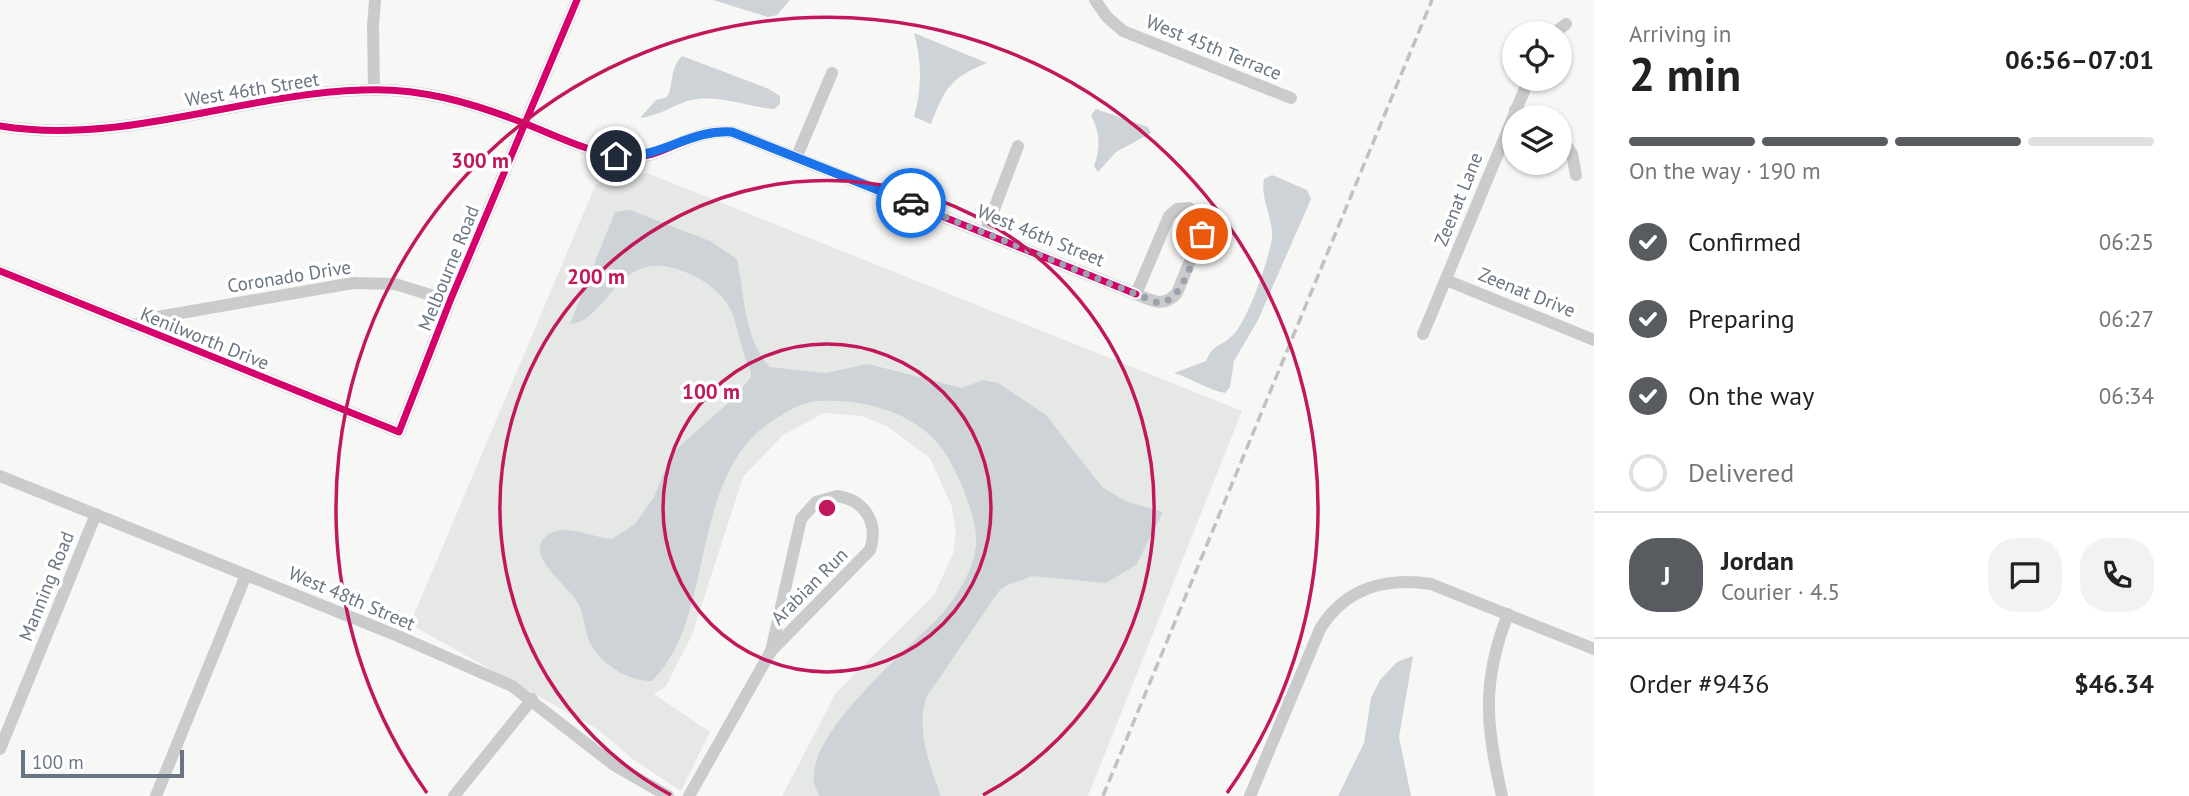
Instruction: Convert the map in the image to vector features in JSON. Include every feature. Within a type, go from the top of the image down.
[{"type":"street","points":[[374,90],[375,0]]},
{"type":"street","name":"Melbourne Road","points":[[399,432],[450,301],[578,0]]},
{"type":"street","name":"West 45th Terrace","points":[[1095,0],[1107,18],[1123,31],[1291,98]]},
{"type":"street","points":[[797,156],[832,73]]},
{"type":"street","name":"West 46th Street","points":[[0,126],[46,131],[101,130],[310,95],[374,90],[461,101],[595,150],[625,157],[646,156],[690,136],[715,131],[742,134],[1158,303],[1175,297],[1202,233],[1203,222],[1195,211],[1184,208],[1169,216],[1136,294]]},
{"type":"street","name":"Zeenat Lane","points":[[1423,334],[1502,142]]},
{"type":"street","points":[[985,233],[1018,146]]},
{"type":"street","points":[[1572,154],[1576,175]]},
{"type":"street","name":"Kenilworth Drive","points":[[0,271],[399,432]]},
{"type":"street","name":"Zeenat Drive","points":[[1446,280],[1594,340]]},
{"type":"street","name":"Coronado Drive","points":[[134,326],[146,318],[353,283],[395,284],[450,301]]},
{"type":"street","name":"West 48th Street","points":[[0,476],[405,638],[512,686],[614,765],[667,796]]},
{"type":"street","name":"Arabian Run","points":[[689,796],[771,651],[870,550],[872,525],[865,510],[855,501],[828,497],[816,502],[803,514],[771,651]]},
{"type":"street","name":"Manning Road","points":[[0,749],[96,514]]},
{"type":"street","points":[[156,796],[246,575]]},
{"type":"street","points":[[1250,796],[1322,625],[1336,608],[1356,593],[1385,583],[1405,581],[1432,584],[1594,649]]},
{"type":"street","points":[[1502,796],[1488,731],[1487,690],[1494,652],[1508,614]]},
{"type":"street","points":[[454,796],[532,699]]},
{"type":"shaded area","points":[[713,0],[790,0],[777,15],[768,17]]},
{"type":"shaded area","points":[[914,33],[987,63],[965,74],[950,86],[940,101],[931,124],[914,117],[920,75]]},
{"type":"shaded area","points":[[682,56],[769,89],[780,96],[780,104],[774,109],[716,99],[697,99],[640,118],[656,100],[667,97],[673,72]]},
{"type":"shaded area","points":[[1096,109],[1148,127],[1151,133],[1116,152],[1098,172],[1094,166],[1098,140],[1091,115]]},
{"type":"shaded area","points":[[647,173],[1242,411],[1088,796],[782,796],[836,693],[934,595],[953,554],[956,533],[952,507],[930,458],[888,427],[862,416],[824,413],[783,435],[743,477],[692,635],[666,686],[654,694],[710,732],[681,791],[634,760],[597,729],[410,624],[596,184]]},
{"type":"shaded area","points":[[1272,175],[1307,190],[1311,199],[1258,320],[1234,361],[1230,387],[1225,393],[1174,373],[1206,361],[1214,348],[1232,336],[1244,318],[1257,289],[1272,237],[1263,186],[1264,179]]},
{"type":"shaded area","points":[[630,210],[710,241],[737,259],[750,330],[761,356],[770,367],[825,373],[868,364],[962,388],[983,380],[998,383],[1046,415],[1102,487],[1125,501],[1163,512],[1136,565],[1106,583],[1032,576],[999,591],[927,696],[923,733],[941,796],[820,796],[814,776],[820,751],[836,724],[946,609],[963,584],[974,555],[976,537],[973,517],[955,471],[934,439],[906,418],[854,402],[814,402],[780,416],[750,440],[729,471],[715,506],[687,619],[673,653],[652,681],[625,675],[601,658],[590,643],[578,603],[543,559],[540,550],[542,542],[556,531],[571,530],[612,539],[635,524],[654,497],[671,454],[736,396],[751,377],[732,314],[723,298],[706,283],[673,268],[653,266],[638,270],[625,278],[594,312],[583,320],[570,324],[615,212]]},
{"type":"shaded area","points":[[1413,656],[1399,737],[1411,796],[1338,796],[1364,743],[1371,698],[1380,680],[1397,662]]},
{"type":"railway","points":[[1103,796],[1432,0]]},
{"type":"cycle path","points":[[0,271],[399,432],[450,301],[577,0]]},
{"type":"cycle path","points":[[0,126],[46,130],[91,129],[181,117],[271,100],[383,90],[425,94],[466,103],[588,148],[626,157],[653,154],[702,135],[732,132],[1136,294]]},
{"type":"way so far","points":[[911,203],[1158,303],[1175,297],[1202,234]]},
{"type":"route","points":[[616,156],[646,156],[702,132],[732,132],[911,203]]}]
